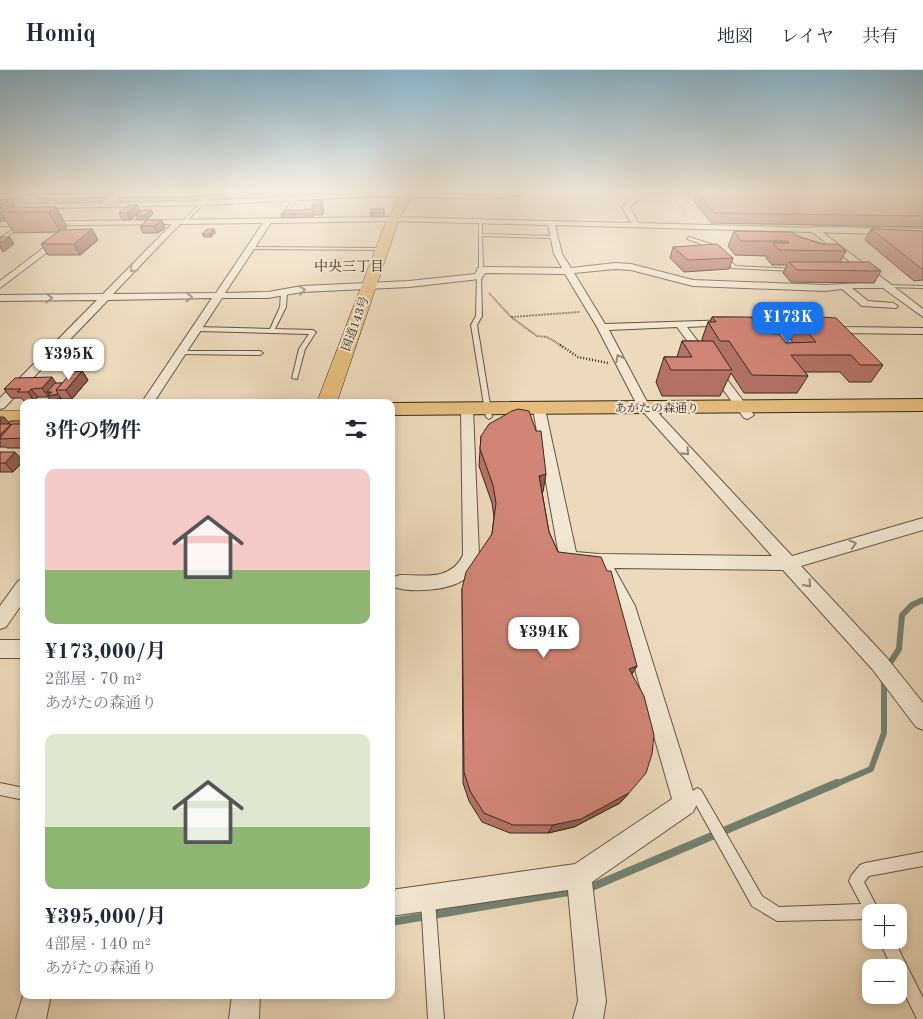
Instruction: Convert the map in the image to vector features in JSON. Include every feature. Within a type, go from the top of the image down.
[{"type":"highway","name":"国道143号","points":[[328,399],[387,235]]},
{"type":"highway","points":[[0,410],[20,410]]},
{"type":"highway","points":[[0,418],[20,418]]},
{"type":"main road","name":"あがたの森通り","points":[[745,412],[923,405]]},
{"type":"main road","name":"あがたの森通り","points":[[395,409],[467,413],[745,412],[923,414]]},
{"type":"main road","name":"あがたの森通り","points":[[395,417],[467,413]]},
{"type":"street","points":[[0,285],[65,235]]},
{"type":"street","points":[[0,405],[168,235]]},
{"type":"street","points":[[150,399],[259,235]]},
{"type":"street","points":[[820,235],[863,271],[923,314]]},
{"type":"street","points":[[553,237],[555,247],[567,271],[623,364],[641,402],[886,671],[923,720]]},
{"type":"street","points":[[0,298],[218,297],[284,293],[302,289],[409,284],[479,276],[615,266],[631,267],[693,283],[726,282],[820,288],[886,286]]},
{"type":"street","points":[[726,282],[733,296]]},
{"type":"street","points":[[844,286],[865,304],[893,306]]},
{"type":"street","points":[[602,327],[738,322]]},
{"type":"street","points":[[822,323],[832,323],[838,330],[923,331]]},
{"type":"street","points":[[680,324],[745,412]]},
{"type":"street","points":[[396,582],[450,581],[461,575],[468,564],[471,555],[471,499],[467,462],[467,413]]},
{"type":"street","points":[[540,413],[566,550],[571,558],[599,561],[667,560],[789,563],[923,524]]},
{"type":"street","points":[[395,903],[428,905],[580,888],[685,804],[626,606],[613,580],[599,561]]},
{"type":"street","points":[[0,621],[20,592]]},
{"type":"street","points":[[0,649],[20,649]]},
{"type":"street","points":[[580,888],[592,1001],[588,1019]]},
{"type":"street","points":[[31,1019],[36,999]]},
{"type":"street","points":[[244,1019],[246,999]]},
{"type":"lane","points":[[480,235],[478,316],[474,325],[489,413]]},
{"type":"lane","points":[[490,235],[553,237]]},
{"type":"lane","points":[[689,238],[718,248],[734,267],[800,270]]},
{"type":"lane","points":[[251,248],[382,249]]},
{"type":"lane","points":[[886,286],[923,286]]},
{"type":"lane","points":[[272,330],[283,307],[284,293]]},
{"type":"lane","points":[[197,330],[314,332],[302,349],[295,378]]},
{"type":"lane","points":[[181,353],[260,352]]},
{"type":"lane","points":[[0,789],[20,793]]},
{"type":"lane","points":[[685,804],[697,794],[757,901],[777,914],[862,912]]},
{"type":"lane","points":[[868,904],[856,880],[865,870],[923,859]]},
{"type":"lane","points":[[428,905],[436,1019]]},
{"type":"lane","points":[[890,949],[923,1015]]},
{"type":"path","points":[[479,276],[486,289],[512,317],[537,336],[547,337],[578,357],[623,364]]},
{"type":"path","points":[[512,317],[574,312],[595,315]]},
{"type":"building","points":[[53,235],[84,235],[74,244],[41,244]]},
{"type":"building","points":[[737,235],[796,235],[822,244],[838,244],[846,251],[779,250],[773,243],[789,243],[787,241],[741,241]]},
{"type":"building","points":[[879,235],[923,235],[922,269]]},
{"type":"building","points":[[0,237],[10,237],[0,243]]},
{"type":"building","points":[[717,244],[733,258],[688,260],[673,247]]},
{"type":"building","points":[[789,262],[869,262],[881,271],[797,270]]},
{"type":"building","points":[[793,315],[836,318],[883,365],[860,365],[851,355],[791,355],[808,376],[752,375],[729,341],[720,341],[708,322],[716,322],[712,317],[751,317],[757,325],[766,325],[772,334],[779,334],[786,343],[816,342]]},
{"type":"building","points":[[751,317],[792,318],[789,323],[756,324]]},
{"type":"building","points":[[682,341],[713,341],[732,370],[671,370],[664,357],[692,357]]},
{"type":"building","points":[[82,371],[66,390],[56,390],[72,372]]},
{"type":"building","points":[[52,377],[42,388],[31,389],[28,392],[17,392],[21,389],[4,389],[15,378]]},
{"type":"building","points":[[55,383],[62,383],[56,390],[58,394],[48,396],[52,392],[47,392]]},
{"type":"building","points":[[518,409],[529,411],[536,431],[541,431],[546,474],[539,476],[549,532],[558,552],[601,557],[607,571],[611,571],[637,666],[629,669],[644,696],[654,735],[652,754],[646,773],[629,793],[581,819],[553,825],[513,825],[484,813],[470,791],[464,772],[462,589],[466,572],[492,534],[496,503],[493,485],[480,449],[481,436],[489,424]]},
{"type":"building","points":[[10,421],[20,421],[20,424],[8,424]]},
{"type":"building","points":[[0,424],[11,424],[0,435]]},
{"type":"building","points":[[12,424],[20,424],[20,438],[0,438]]},
{"type":"building","points":[[0,452],[15,452],[5,463],[0,463]]},
{"type":"waterway","points":[[888,666],[899,649],[902,615],[912,605],[923,600],[920,601]]},
{"type":"waterway","points":[[834,785],[871,769],[884,733],[884,679]]},
{"type":"waterway","points":[[587,889],[837,783]]},
{"type":"waterway","points":[[395,921],[574,891]]},
{"type":"district","name":"中央三丁目","points":[[349,267]]}]
